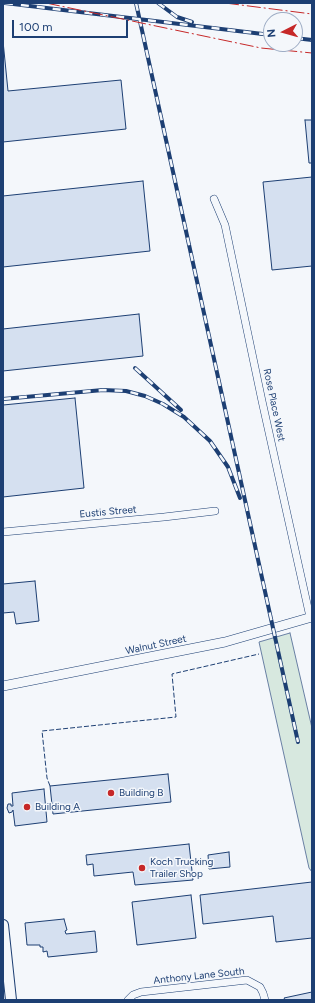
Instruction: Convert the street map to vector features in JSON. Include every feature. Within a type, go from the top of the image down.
[{"type":"main road","points":[[3,925],[12,1000]]},
{"type":"street","name":"Rose Place West","points":[[214,198],[225,225],[262,403],[311,617]]},
{"type":"street","name":"Eustis Street","points":[[3,532],[215,511]]},
{"type":"street","name":"Walnut Street","points":[[3,686],[225,642],[311,617]]},
{"type":"street","name":"Anthony Lane South","points":[[128,1000],[133,995],[141,992],[247,980],[260,987],[265,1000]]},
{"type":"shaded area","points":[[290,633],[312,728],[312,872],[309,868],[259,642]]},
{"type":"building","points":[[3,41],[8,91],[121,80],[126,129],[3,142]]},
{"type":"building","points":[[305,120],[312,120],[312,163],[309,163]]},
{"type":"building","points":[[312,177],[312,266],[272,270],[263,182]]},
{"type":"building","points":[[143,181],[150,251],[3,267],[3,196]]},
{"type":"building","points":[[139,314],[143,356],[3,371],[3,329]]},
{"type":"building","points":[[75,398],[84,488],[3,497],[3,405]]},
{"type":"building","points":[[35,581],[39,621],[16,624],[14,612],[3,613],[3,584]]},
{"type":"building","name":"Building B","points":[[168,774],[171,802],[53,814],[50,786]]},
{"type":"building","name":"Building A","points":[[44,789],[47,822],[15,826],[13,810],[9,813],[7,808],[8,804],[13,806],[12,793]]},
{"type":"building","name":"Koch Trucking Trailer Shop","points":[[189,844],[193,880],[135,885],[133,872],[94,876],[93,864],[87,865],[86,855]]},
{"type":"building","points":[[229,852],[230,867],[209,869],[208,855]]},
{"type":"building","points":[[312,882],[312,938],[276,942],[273,916],[203,924],[200,895]]},
{"type":"building","points":[[191,895],[196,938],[137,945],[132,902]]},
{"type":"building","points":[[64,919],[67,930],[65,931],[66,934],[95,931],[97,952],[48,957],[47,951],[43,952],[43,947],[40,947],[40,945],[27,945],[25,923]]},
{"type":"building","points":[[312,992],[312,1000],[285,1000],[284,998]]},
{"type":"railway","points":[[5,3],[263,34]]},
{"type":"railway","points":[[136,3],[298,742]]},
{"type":"railway","points":[[158,3],[177,17],[192,22]]},
{"type":"railway","points":[[303,39],[312,40]]},
{"type":"railway","points":[[135,368],[181,410]]},
{"type":"railway","points":[[3,399],[103,390],[126,391],[145,396],[163,404],[184,417],[210,441],[228,467],[240,498]]},
{"type":"fence","points":[[50,786],[47,778],[42,731],[176,717],[172,674],[259,654]]},
{"type":"power","points":[[46,3],[261,48],[312,53]]},
{"type":"power","points":[[225,3],[312,14]]},
{"type":"place","name":"Building B","points":[[111,793]]},
{"type":"place","name":"Building A","points":[[27,807]]},
{"type":"place","name":"Koch Trucking Trailer Shop","points":[[142,868]]}]
